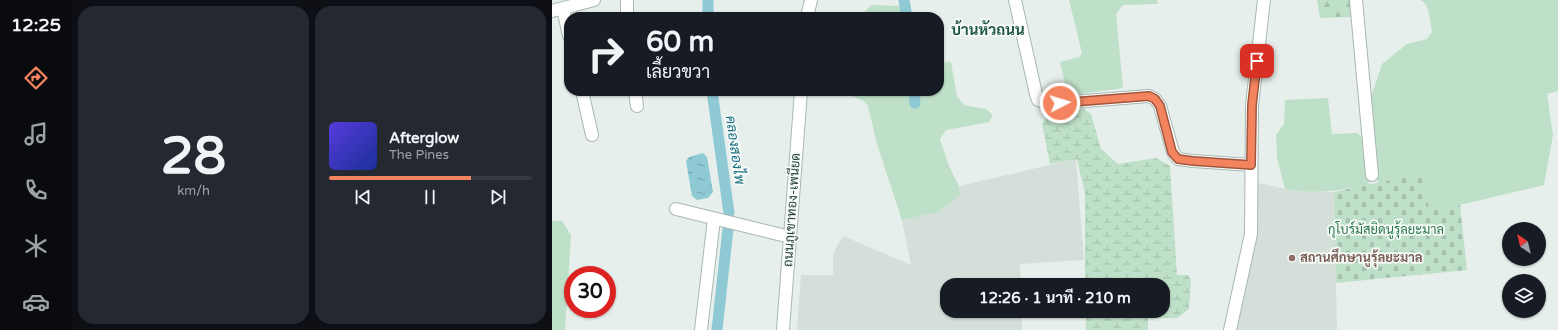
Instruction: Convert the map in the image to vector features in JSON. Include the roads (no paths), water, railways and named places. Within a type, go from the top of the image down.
[{"type":"street","points":[[564,25],[557,10],[594,0]]},
{"type":"street","points":[[627,0],[627,12]]},
{"type":"street","points":[[808,12],[811,0]]},
{"type":"street","points":[[1015,0],[1038,100],[1060,103],[1149,96],[1155,99],[1160,106],[1172,152],[1178,159],[1251,165]]},
{"type":"street","points":[[1230,330],[1251,234],[1252,105],[1264,0]]},
{"type":"street","points":[[1356,0],[1372,174]]},
{"type":"street","points":[[583,96],[592,135]]},
{"type":"street","points":[[636,96],[637,106]]},
{"type":"street","name":"ถนนภูเขาทอง-เพนียด","points":[[783,330],[801,96]]},
{"type":"street","points":[[676,209],[790,237]]},
{"type":"street","points":[[701,330],[714,219]]},
{"type":"water","points":[[703,153],[707,157],[713,192],[708,198],[697,200],[692,196],[686,161],[689,157]]},
{"type":"waterway","name":"คลองสองไพ","points":[[708,0],[708,12]]},
{"type":"waterway","points":[[904,0],[906,12]]},
{"type":"waterway","name":"คลองสองไพ","points":[[713,96],[729,213]]},
{"type":"waterway","points":[[914,96],[915,103]]},
{"type":"waterway","name":"คลองสองไพ","points":[[717,330],[728,229]]},
{"type":"place","name":"สถานศึกษานูรุ้ลยะมาล","points":[[1292,258]]},
{"type":"district","name":"บ้านหัวถนน","points":[[988,30]]},
{"type":"park label","name":"กุโบร์มัสยิดนูรุ้ลยะมาล","points":[[1386,230]]}]
